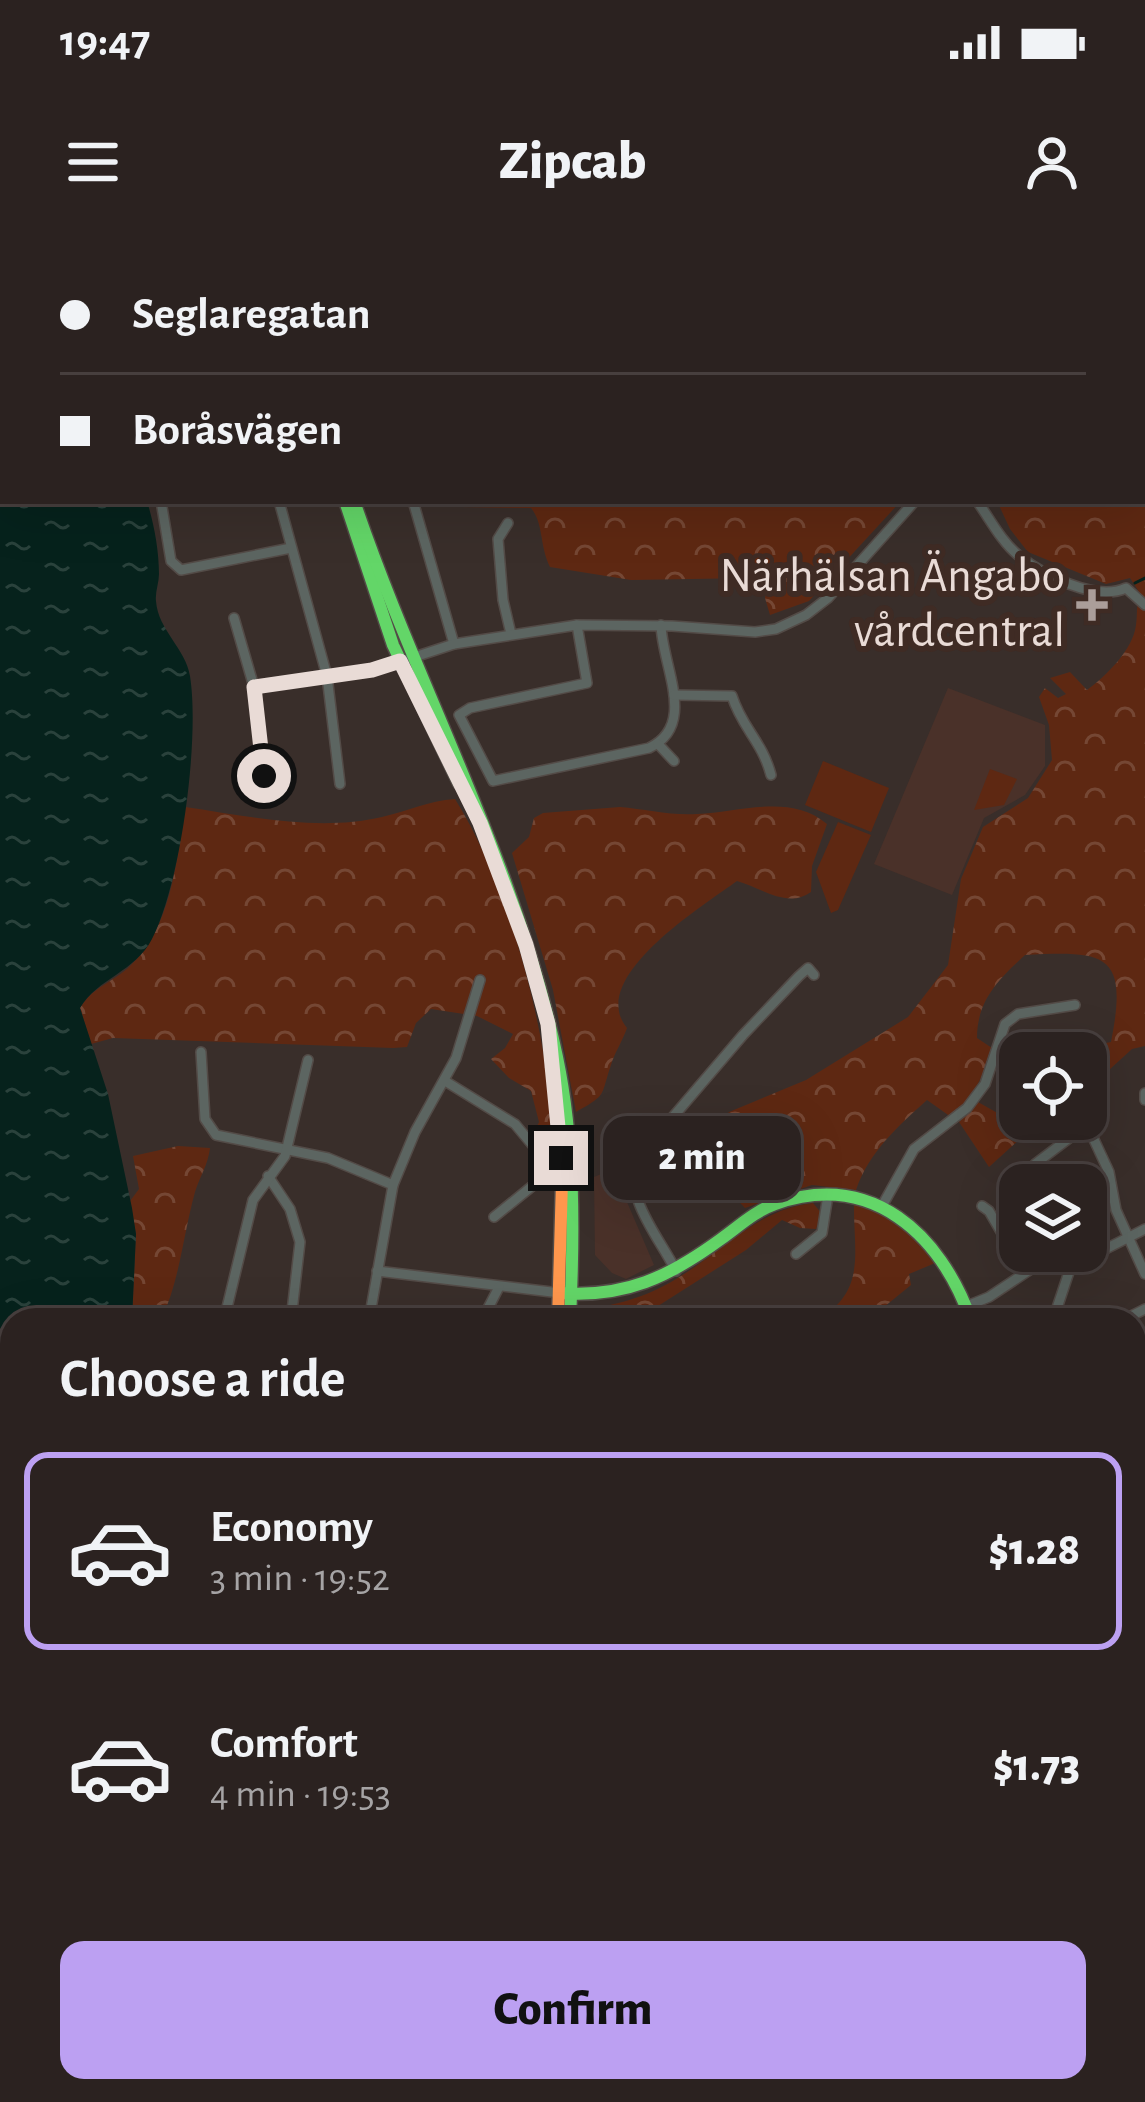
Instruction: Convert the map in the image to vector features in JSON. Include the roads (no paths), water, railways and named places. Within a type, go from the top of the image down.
[{"type":"main road","points":[[346,504],[369,581],[480,823],[526,945],[548,1024],[561,1158],[568,1308]]},
{"type":"main road","points":[[355,504],[406,659]]},
{"type":"main road","points":[[565,1293],[621,1294],[650,1286],[770,1206],[828,1195],[882,1206],[929,1238],[957,1278],[967,1308]]},
{"type":"main road","points":[[562,1308],[565,1293]]},
{"type":"street","points":[[161,504],[171,562],[181,569],[291,548]]},
{"type":"street","points":[[280,504],[327,676],[340,784]]},
{"type":"street","points":[[414,504],[454,644]]},
{"type":"street","points":[[254,687],[372,670],[454,644],[577,625],[755,632],[789,624],[829,598],[912,504]]},
{"type":"street","points":[[979,504],[1021,558],[1080,586],[1111,592],[1126,588],[1145,605]]},
{"type":"street","points":[[508,523],[498,539],[511,634]]},
{"type":"street","points":[[234,618],[254,687],[264,776]]},
{"type":"street","points":[[577,625],[587,683],[470,708],[459,715],[493,781],[658,744],[672,729],[676,713],[661,625]]},
{"type":"street","points":[[674,695],[732,696],[742,722],[765,754],[771,775]]},
{"type":"street","points":[[658,744],[674,761]]},
{"type":"street","points":[[676,1271],[634,1188],[637,1159],[799,976],[808,968],[814,975]]},
{"type":"street","points":[[371,1308],[393,1185],[415,1132],[445,1081],[480,980]]},
{"type":"street","points":[[882,1206],[914,1149],[959,1116],[985,1084],[1005,1024],[1018,1014],[1075,1005]]},
{"type":"street","points":[[201,1052],[207,1127],[216,1135],[355,1167],[393,1185]]},
{"type":"street","points":[[227,1308],[253,1200],[287,1150],[308,1060]]},
{"type":"street","points":[[445,1081],[515,1124],[540,1154],[536,1183],[494,1217]]},
{"type":"street","points":[[1035,1164],[1081,1130],[1090,1131],[1105,1164]]},
{"type":"street","points":[[1107,1168],[1116,1210],[1145,1274]]},
{"type":"street","points":[[268,1176],[290,1209],[300,1242],[292,1308]]},
{"type":"street","points":[[796,1254],[825,1227],[828,1195]]},
{"type":"street","points":[[982,1206],[999,1228]]},
{"type":"street","points":[[1107,1245],[1145,1229]]},
{"type":"street","points":[[376,1271],[565,1293]]},
{"type":"street","points":[[975,1308],[1023,1272]]},
{"type":"street","points":[[1056,1308],[1064,1272]]},
{"type":"street","points":[[488,1308],[500,1286]]},
{"type":"water","points":[[0,504],[148,504],[158,556],[158,611],[190,676],[192,736],[186,810],[172,883],[152,939],[80,1008],[108,1094],[132,1208],[136,1234],[133,1308],[0,1308]]},
{"type":"waterway","points":[[1135,583],[1145,578]]},
{"type":"place","name":"Närhälsan Ängabo vårdcentral","points":[[1092,605]]}]
